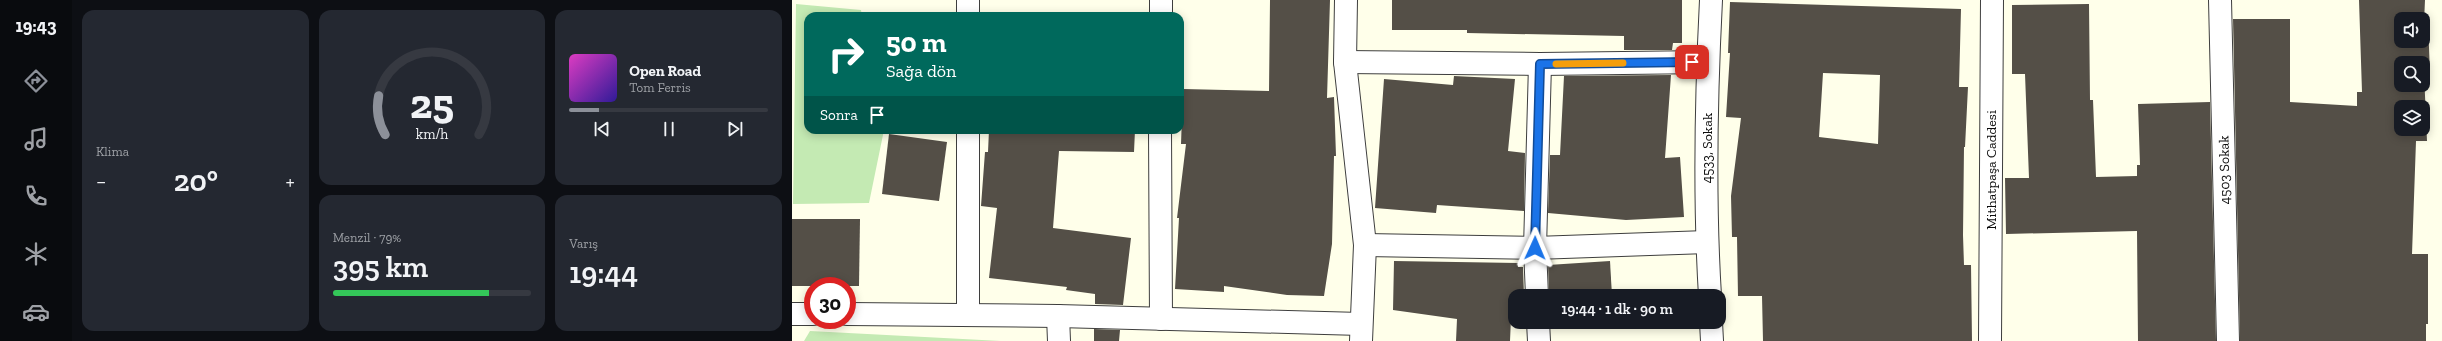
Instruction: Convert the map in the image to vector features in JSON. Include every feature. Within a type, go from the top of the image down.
[{"type":"street","points":[[968,0],[968,12]]},
{"type":"street","points":[[1161,0],[1161,12]]},
{"type":"street","points":[[856,314],[1058,316],[1161,319],[1361,332],[1365,245],[1345,62],[1346,0]]},
{"type":"street","name":"4533, Sokak","points":[[1710,289],[1707,242],[1708,62],[1711,0]]},
{"type":"street","name":"Mithatpaşa Caddesi","points":[[1990,341],[1992,0]]},
{"type":"street","name":"4503 Sokak","points":[[2220,0],[2228,341]]},
{"type":"street","points":[[1345,62],[1540,64],[1708,62]]},
{"type":"street","points":[[1537,289],[1535,248],[1540,64]]},
{"type":"street","points":[[968,134],[968,315]]},
{"type":"street","points":[[1160,134],[1161,319]]},
{"type":"street","points":[[1365,245],[1535,248],[1707,242]]},
{"type":"street","points":[[792,314],[804,314]]},
{"type":"street","points":[[1058,316],[1059,341]]},
{"type":"street","points":[[1538,329],[1539,341]]},
{"type":"street","points":[[1711,329],[1712,341]]},
{"type":"green space","points":[[796,4],[861,10],[861,12],[804,12],[804,134],[883,134],[869,203],[793,204]]},
{"type":"green space","points":[[810,331],[1001,341],[804,341]]},
{"type":"building","points":[[1270,0],[1330,0],[1327,98],[1334,97],[1336,156],[1334,156],[1332,244],[1324,296],[1287,295],[1224,286],[1224,292],[1175,289],[1179,218],[1177,218],[1186,144],[1181,144],[1181,134],[1184,134],[1184,89],[1269,91]]},
{"type":"building","points":[[1392,0],[1682,0],[1682,43],[1673,43],[1672,50],[1624,50],[1624,36],[1467,33],[1467,30],[1392,30]]},
{"type":"building","points":[[2359,0],[2425,0],[2424,12],[2394,12],[2394,48],[2429,48],[2429,56],[2394,56],[2394,92],[2425,92],[2425,100],[2394,100],[2394,136],[2427,136],[2427,141],[2416,141],[2412,254],[2428,254],[2428,324],[2426,324],[2426,341],[2240,341],[2233,19],[2290,19],[2290,102],[2357,106],[2357,92],[2362,92]]},
{"type":"building","points":[[1730,2],[1961,9],[1959,87],[1968,87],[1964,147],[1963,235],[1964,265],[1971,265],[1972,341],[1763,341],[1762,296],[1738,296],[1737,237],[1732,237],[1731,196],[1741,118],[1726,117],[1730,53],[1728,53]],"holes":[[[1823,73],[1880,75],[1878,144],[1819,137]]]},
{"type":"building","points":[[2089,4],[2090,100],[2093,100],[2096,177],[2137,176],[2137,165],[2140,165],[2138,104],[2210,102],[2216,341],[2138,341],[2137,231],[2006,234],[2005,178],[2029,178],[2025,74],[2012,74],[2012,5]]},
{"type":"building","points":[[1671,75],[1665,158],[1680,157],[1684,217],[1626,220],[1548,213],[1550,155],[1560,155],[1564,76]]},
{"type":"building","points":[[1454,76],[1515,79],[1508,151],[1525,153],[1524,211],[1437,205],[1436,213],[1375,208],[1384,79],[1453,85]]},
{"type":"building","points":[[889,134],[947,142],[939,201],[882,194]]},
{"type":"building","points":[[989,134],[1135,134],[1134,152],[1059,151],[1053,228],[1131,238],[1123,305],[1095,304],[1095,294],[1066,290],[1067,287],[989,278],[997,208],[981,206],[985,152],[988,152]]},
{"type":"building","points":[[792,219],[860,219],[859,286],[856,286],[856,277],[804,277],[804,286],[792,286]]},
{"type":"building","points":[[1394,261],[1518,263],[1518,267],[1523,267],[1524,289],[1508,289],[1508,329],[1511,329],[1510,341],[1456,341],[1457,319],[1393,310]]},
{"type":"building","points":[[1610,261],[1612,289],[1549,289],[1548,265]]},
{"type":"building","points":[[1094,329],[1120,330],[1119,341],[1094,341]]},
{"type":"slow traffic","points":[[1556,64],[1623,63]]},
{"type":"route","points":[[1535,248],[1540,64],[1692,62]]}]
